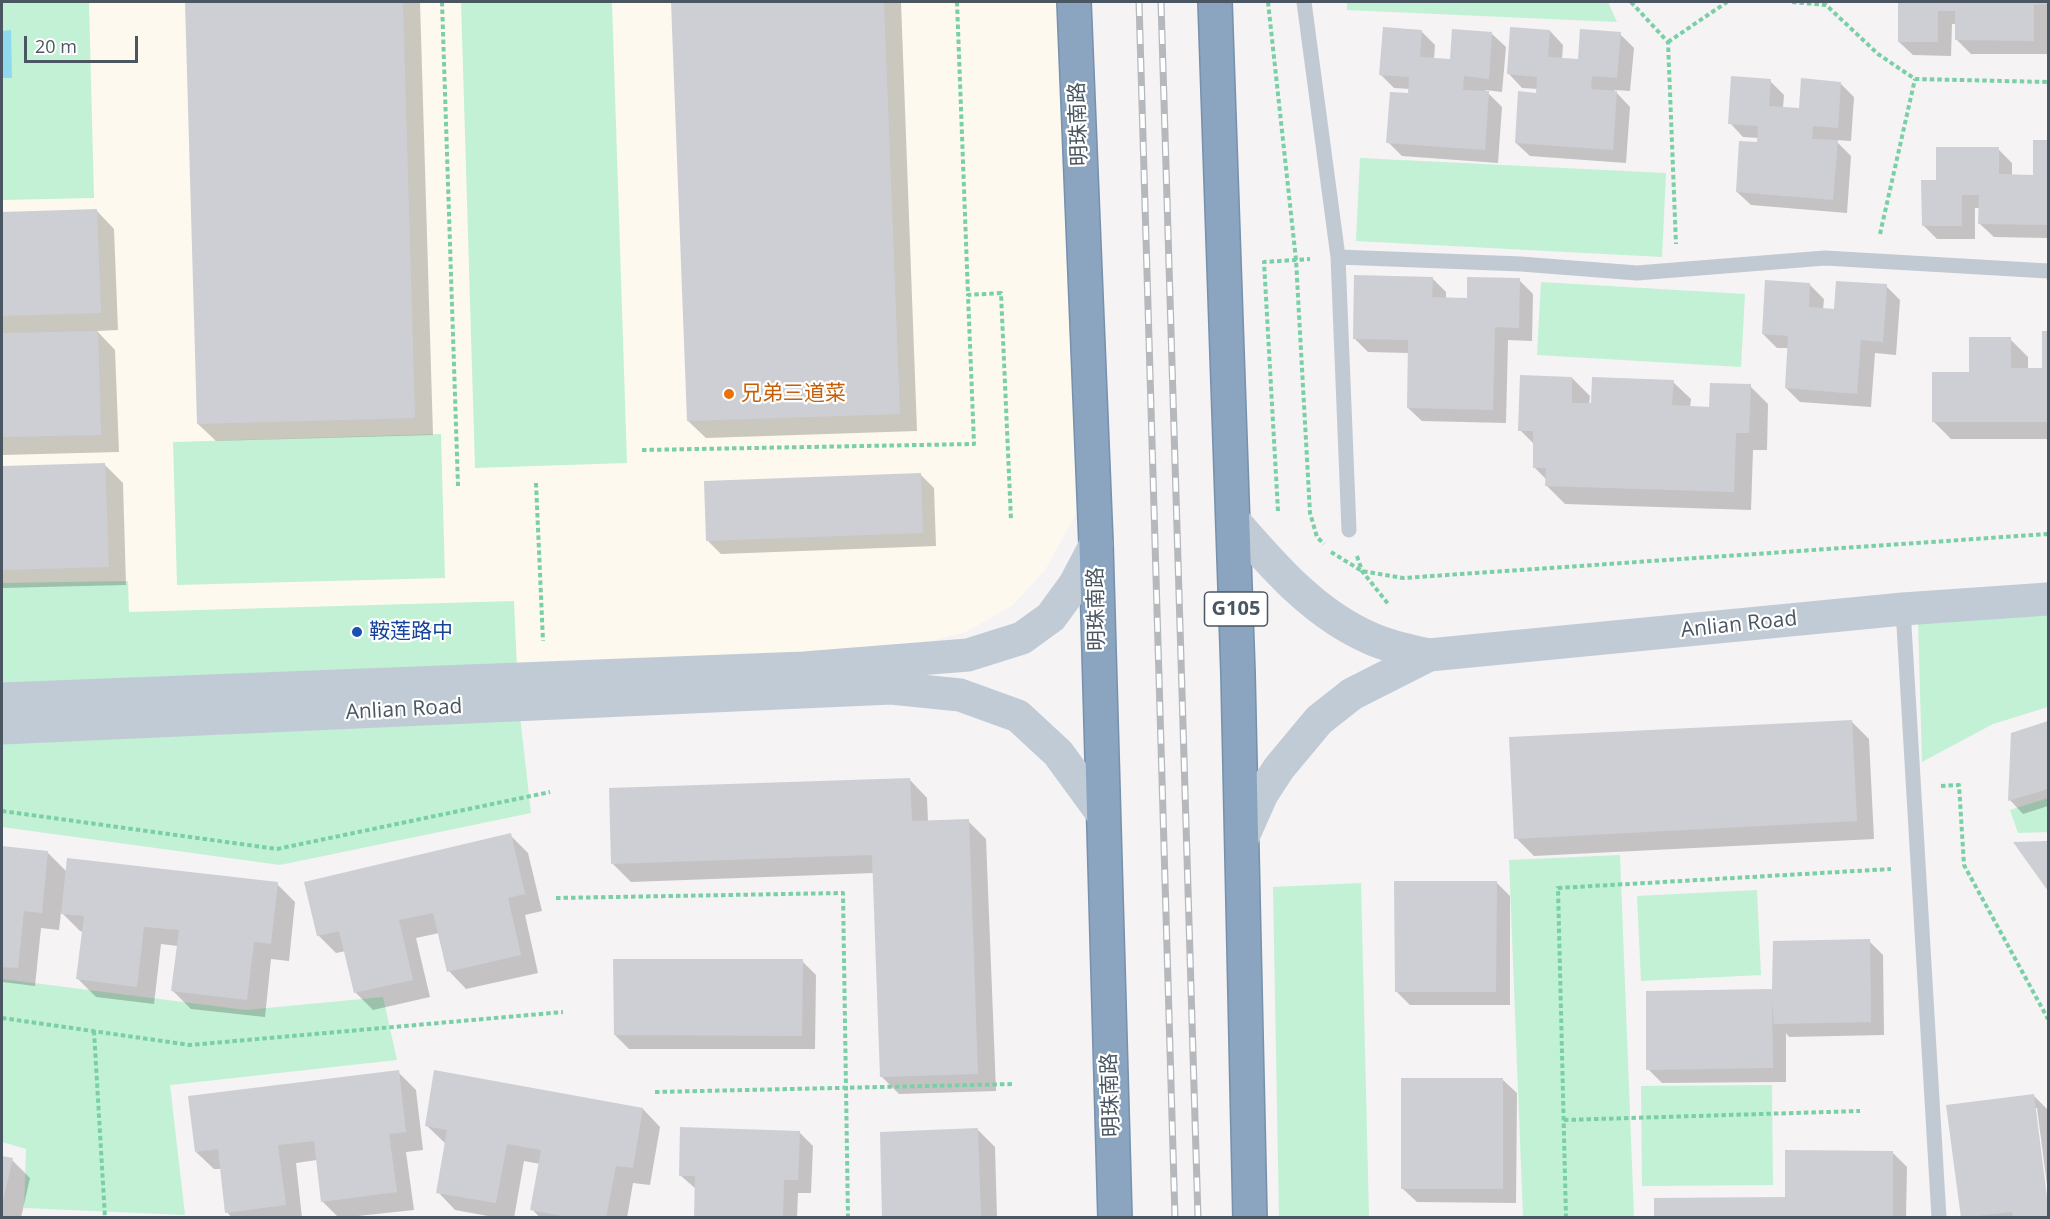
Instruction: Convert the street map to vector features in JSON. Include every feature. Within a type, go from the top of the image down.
[{"type":"highway","name":"明珠南路","points":[[1074,2],[1096,544],[1115,1218]]},
{"type":"highway","name":"G105","points":[[1215,2],[1234,521],[1250,1218]]},
{"type":"street","points":[[1234,521],[1284,576],[1329,615],[1373,640],[1429,655]]},
{"type":"street","points":[[805,680],[968,655],[1022,638],[1051,617],[1075,584],[1096,544]]},
{"type":"street","name":"Anlian Road","points":[[1429,655],[1903,609],[2049,599]]},
{"type":"street","points":[[1242,839],[1262,794],[1279,768],[1319,720],[1352,694],[1429,655]]},
{"type":"street","name":"Anlian Road","points":[[2,699],[544,678],[805,680]]},
{"type":"street","points":[[805,680],[960,694],[1018,716],[1058,753],[1102,813]]},
{"type":"street","name":"Anlian Road","points":[[2,728],[805,680]]},
{"type":"lane","points":[[1304,2],[1338,257],[1348,530]]},
{"type":"lane","points":[[1338,257],[1521,264],[1637,273],[1825,258],[2049,271]]},
{"type":"lane","points":[[1903,609],[1939,1218]]},
{"type":"path","points":[[442,2],[458,486]]},
{"type":"path","points":[[642,450],[974,444],[957,2]]},
{"type":"path","points":[[1268,2],[1296,260],[1310,513],[1317,537],[1334,556],[1362,571],[1404,578],[2049,534]]},
{"type":"path","points":[[1631,2],[1668,42],[1677,270]]},
{"type":"path","points":[[1668,42],[1727,2]]},
{"type":"path","points":[[1792,2],[1826,5],[1878,54],[1915,79],[2049,82]]},
{"type":"path","points":[[1873,261],[1915,79]]},
{"type":"path","points":[[1278,511],[1264,262],[1338,257]]},
{"type":"path","points":[[968,295],[1001,293],[1011,520]]},
{"type":"path","points":[[536,483],[544,678]]},
{"type":"path","points":[[1348,530],[1362,571],[1392,608]]},
{"type":"path","points":[[1914,787],[1959,785],[1964,865],[2049,1019]]},
{"type":"path","points":[[2,811],[278,849],[550,792]]},
{"type":"path","points":[[1566,1218],[1558,888],[1919,867]]},
{"type":"path","points":[[556,898],[843,893],[848,1218]]},
{"type":"path","points":[[2,1018],[190,1045],[563,1012]]},
{"type":"path","points":[[94,1031],[105,1218]]},
{"type":"path","points":[[655,1092],[1014,1084]]},
{"type":"path","points":[[1563,1120],[1860,1111]]},
{"type":"shaded area","points":[[2,2],[1071,2],[1090,489],[1045,570],[1013,605],[966,632],[900,649],[2,689]]},
{"type":"green space","points":[[2,2],[89,2],[94,198],[2,200]]},
{"type":"green space","points":[[461,2],[612,2],[627,463],[475,468]]},
{"type":"green space","points":[[1347,2],[1608,2],[1617,22],[1347,10]]},
{"type":"green space","points":[[1360,158],[1666,173],[1662,257],[1356,241]]},
{"type":"green space","points":[[1541,282],[1745,294],[1741,367],[1537,355]]},
{"type":"green space","points":[[441,434],[445,578],[177,585],[173,442]]},
{"type":"green space","points":[[128,581],[129,612],[514,601],[517,668],[2,685],[2,583]]},
{"type":"green space","points":[[2048,610],[2048,707],[1993,724],[1922,762],[1918,619]]},
{"type":"green space","points":[[519,707],[531,813],[280,865],[2,827],[2,731]]},
{"type":"green space","points":[[2048,798],[2048,832],[2018,833],[2010,810]]},
{"type":"green space","points":[[1620,855],[1634,1217],[1523,1217],[1509,860]]},
{"type":"green space","points":[[1361,883],[1369,1217],[1279,1217],[1273,887]]},
{"type":"green space","points":[[1757,890],[1761,975],[1641,981],[1637,896]]},
{"type":"green space","points":[[2,979],[246,1010],[383,997],[397,1060],[170,1085],[185,1215],[24,1208],[26,1149],[2,1142]]},
{"type":"green space","points":[[1772,1085],[1773,1185],[1642,1186],[1641,1086]]},
{"type":"water","points":[[11,30],[12,78],[2,78],[2,31]]},
{"type":"building","points":[[185,2],[403,2],[415,418],[197,424]]},
{"type":"building","points":[[671,2],[884,2],[900,414],[687,421]]},
{"type":"building","points":[[1898,2],[2048,2],[2048,4],[2034,5],[2034,41],[1955,40],[1955,11],[1938,11],[1938,42],[1898,42]]},
{"type":"building","points":[[1383,27],[1422,30],[1420,57],[1450,59],[1452,29],[1492,32],[1489,79],[1464,76],[1463,90],[1489,91],[1485,150],[1386,143],[1390,92],[1408,93],[1409,77],[1379,75]]},
{"type":"building","points":[[1510,27],[1550,30],[1548,57],[1578,59],[1580,29],[1621,32],[1617,78],[1592,76],[1591,89],[1617,91],[1613,150],[1515,143],[1518,91],[1536,93],[1537,77],[1507,74]]},
{"type":"building","points":[[1731,76],[1771,79],[1769,106],[1799,108],[1801,78],[1841,82],[1838,128],[1813,126],[1812,139],[1838,140],[1833,200],[1736,192],[1739,141],[1757,142],[1758,126],[1728,124]]},
{"type":"building","points":[[2033,140],[2048,140],[2048,225],[1978,224],[1979,195],[1962,195],[1962,226],[1922,226],[1921,180],[1936,180],[1936,147],[1999,147],[1999,174],[2033,175]]},
{"type":"building","points":[[97,209],[101,313],[2,316],[2,212]]},
{"type":"building","points":[[1354,275],[1433,277],[1432,297],[1467,298],[1467,277],[1520,278],[1519,328],[1495,327],[1493,410],[1407,408],[1408,340],[1353,339]]},
{"type":"building","points":[[1765,280],[1810,283],[1809,307],[1834,309],[1836,281],[1887,284],[1883,342],[1861,340],[1857,394],[1785,388],[1788,336],[1762,334]]},
{"type":"building","points":[[98,331],[101,435],[2,437],[2,333]]},
{"type":"building","points":[[2042,331],[2048,331],[2048,422],[1932,422],[1932,372],[1969,372],[1969,337],[2011,337],[2011,368],[2042,368]]},
{"type":"building","points":[[1520,375],[1572,377],[1572,403],[1591,403],[1592,377],[1674,380],[1672,405],[1709,407],[1710,383],[1751,384],[1749,433],[1736,433],[1734,492],[1545,486],[1546,468],[1533,468],[1533,431],[1518,431]]},
{"type":"building","points":[[105,463],[109,567],[2,570],[2,466]]},
{"type":"building","points":[[921,473],[923,533],[706,541],[704,481]]},
{"type":"building","points":[[1852,720],[1857,821],[1514,839],[1509,737]]},
{"type":"building","points":[[2048,721],[2048,789],[2008,801],[2011,733]]},
{"type":"building","points":[[910,778],[912,821],[969,819],[978,1074],[880,1077],[872,855],[611,864],[609,788]]},
{"type":"building","points":[[511,833],[525,894],[508,898],[521,955],[447,972],[433,913],[399,920],[413,980],[354,993],[339,931],[317,936],[304,882]]},
{"type":"building","points":[[2048,841],[2048,891],[2013,842]]},
{"type":"building","points":[[2,846],[48,851],[42,913],[24,911],[18,968],[2,967]]},
{"type":"building","points":[[67,858],[278,882],[271,944],[254,942],[247,1000],[171,991],[179,930],[144,927],[137,987],[76,979],[84,916],[61,914]]},
{"type":"building","points":[[1394,881],[1497,881],[1496,992],[1395,992]]},
{"type":"building","points":[[1870,939],[1871,1022],[1774,1024],[1772,1002],[1773,1068],[1646,1070],[1646,991],[1772,989],[1773,941]]},
{"type":"building","points":[[613,959],[803,959],[802,1036],[614,1035]]},
{"type":"building","points":[[399,1070],[406,1132],[389,1134],[397,1192],[321,1202],[314,1141],[278,1145],[286,1205],[225,1213],[218,1149],[195,1152],[188,1096]]},
{"type":"building","points":[[434,1070],[643,1108],[633,1168],[616,1166],[606,1218],[573,1218],[530,1210],[541,1150],[507,1144],[496,1203],[436,1193],[447,1130],[425,1126]]},
{"type":"building","points":[[1401,1078],[1503,1078],[1503,1189],[1401,1189]]},
{"type":"building","points":[[2034,1094],[2048,1218],[2013,1218],[2012,1212],[1961,1218],[1946,1105]]},
{"type":"building","points":[[680,1127],[800,1131],[798,1180],[784,1180],[783,1218],[694,1218],[695,1176],[679,1176]]},
{"type":"building","points":[[978,1128],[981,1218],[882,1218],[880,1132]]},
{"type":"building","points":[[1785,1150],[1893,1151],[1893,1218],[1654,1218],[1654,1198],[1785,1197]]},
{"type":"building","points":[[2,1156],[13,1158],[2,1205]]},
{"type":"railway","points":[[1139,2],[1175,1218]]},
{"type":"railway","points":[[1161,2],[1198,1218]]},
{"type":"place","name":"兄弟三道菜","points":[[729,394]]},
{"type":"place","name":"鞍莲路中","points":[[357,632]]}]
